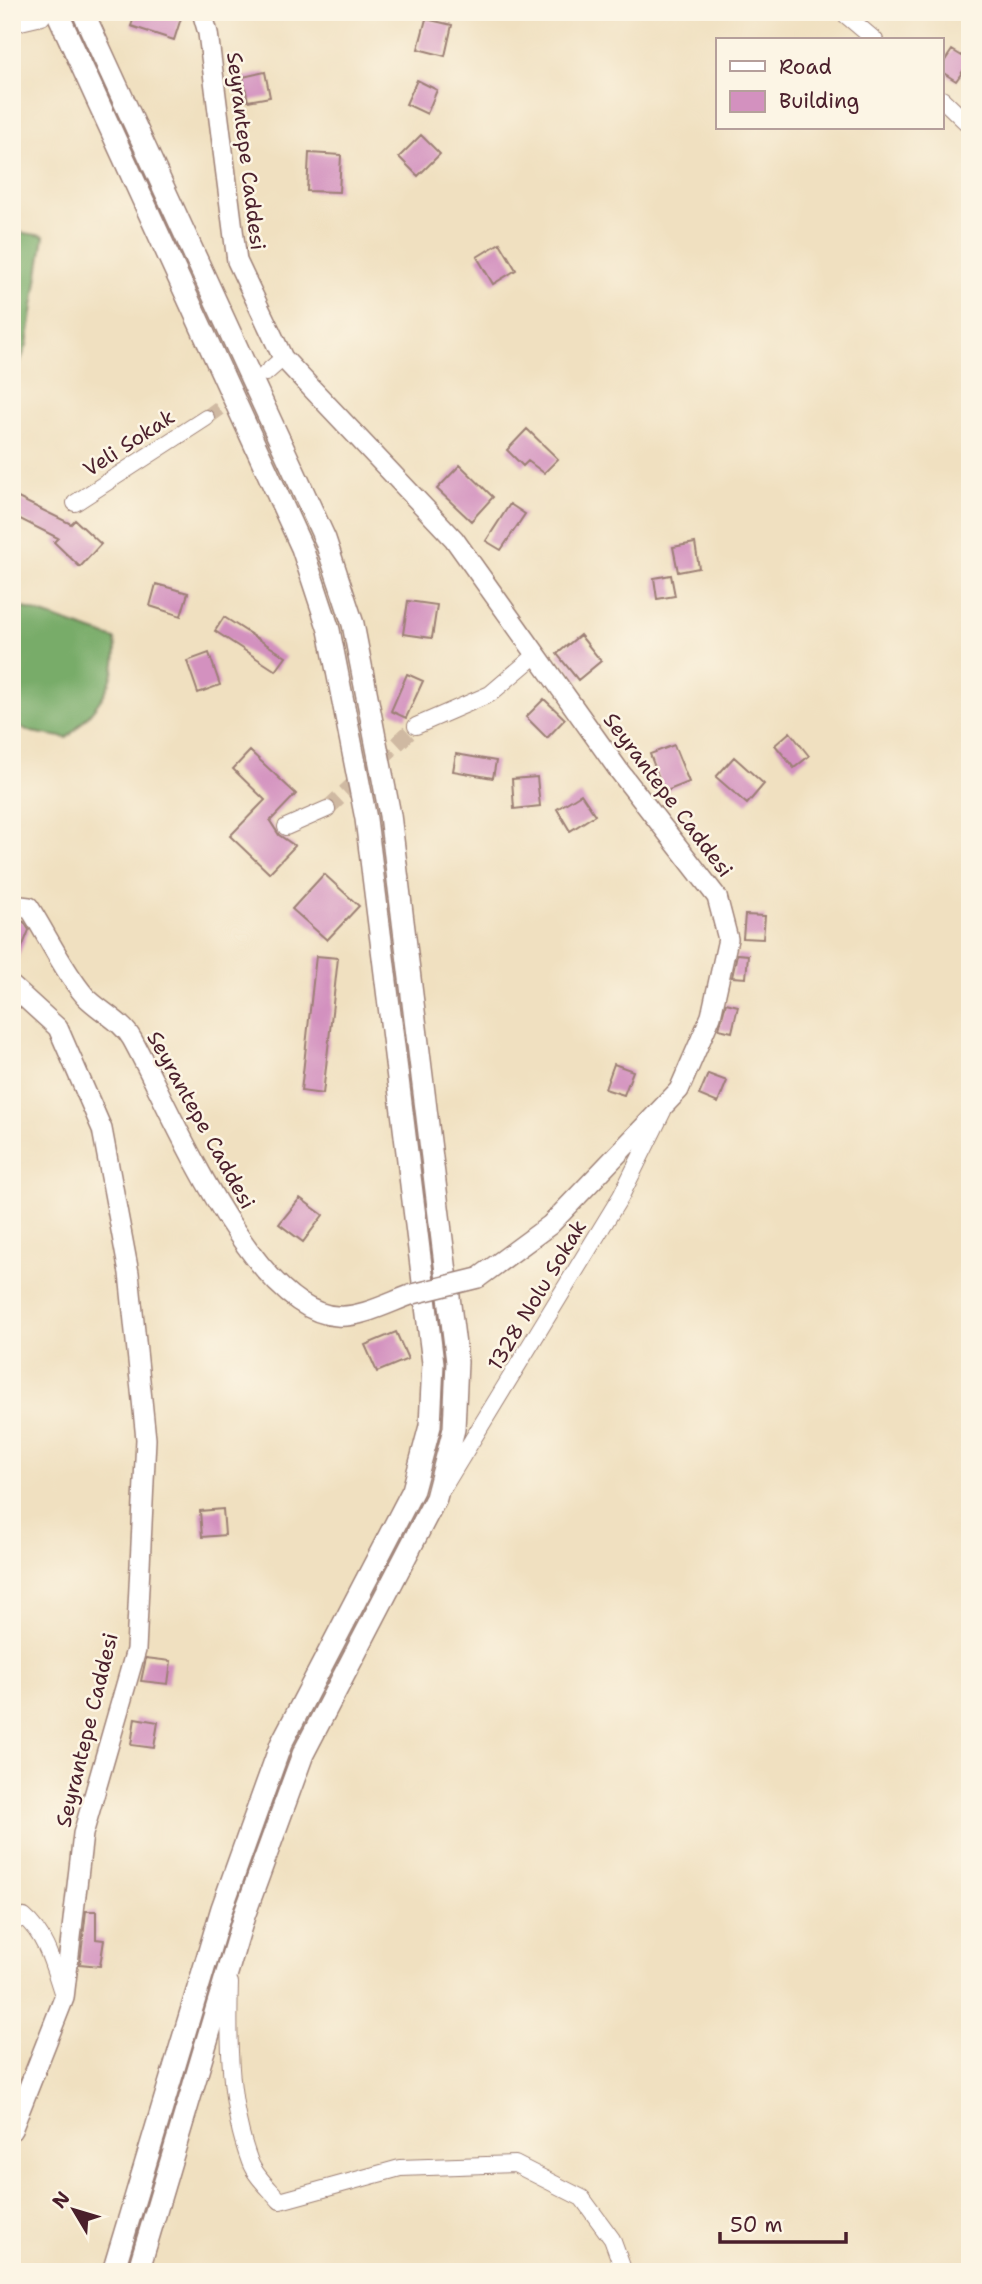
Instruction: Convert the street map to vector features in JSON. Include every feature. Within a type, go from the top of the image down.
[{"type":"main road","points":[[83,12],[325,539],[353,624],[390,815],[457,1362],[454,1429],[434,1503],[303,1754],[230,1962],[138,2272]]},
{"type":"main road","points":[[49,15],[302,548],[329,630],[366,819],[433,1363],[430,1426],[414,1490],[281,1744],[222,1908],[113,2272]]},
{"type":"street","name":"Seyrantepe Caddesi","points":[[12,905],[29,906],[85,996],[130,1035],[208,1189],[259,1265],[308,1308],[337,1316],[363,1312],[413,1294],[478,1278],[550,1225],[679,1090],[711,1016],[728,939],[717,897],[620,772],[454,539],[283,358],[237,261],[208,33],[202,12]]},
{"type":"street","points":[[842,12],[873,38]]},
{"type":"street","points":[[12,24],[49,15]]},
{"type":"street","points":[[944,101],[970,126]]},
{"type":"street","points":[[266,373],[283,358]]},
{"type":"street","name":"Veli Sokak","points":[[75,503],[206,418]]},
{"type":"street","points":[[416,726],[490,694],[537,654]]},
{"type":"street","points":[[286,827],[327,809]]},
{"type":"street","name":"Seyrantepe Caddesi","points":[[12,986],[58,1028],[102,1129],[130,1273],[146,1439],[136,1650],[83,1834],[64,1998],[12,2130]]},
{"type":"street","name":"1328 Nolu Sokak","points":[[434,1503],[621,1196],[667,1103]]},
{"type":"street","points":[[12,1923],[24,1917],[33,1924],[47,1948],[64,1998]]},
{"type":"street","points":[[230,1962],[229,2033],[236,2102],[251,2164],[279,2201],[400,2168],[515,2164],[582,2198],[612,2239],[624,2272]]},
{"type":"green space","points":[[12,231],[44,236],[27,345],[14,378]]},
{"type":"green space","points":[[25,608],[115,639],[116,655],[110,682],[97,705],[67,738],[31,732],[12,723],[12,610]]},
{"type":"building","points":[[136,12],[183,12],[174,40],[131,26]]},
{"type":"building","points":[[426,19],[452,25],[445,56],[418,49]]},
{"type":"building","points":[[952,50],[970,61],[956,81],[944,73],[944,62]]},
{"type":"building","points":[[265,72],[270,97],[248,101],[243,77]]},
{"type":"building","points":[[417,80],[437,90],[427,114],[406,104]]},
{"type":"building","points":[[421,135],[440,154],[418,176],[399,157]]},
{"type":"building","points":[[309,153],[341,155],[339,192],[307,191]]},
{"type":"building","points":[[500,243],[516,270],[493,284],[477,257]]},
{"type":"building","points":[[527,429],[558,459],[544,473],[528,461],[523,466],[507,450]]},
{"type":"building","points":[[460,465],[493,497],[471,521],[437,489]]},
{"type":"building","points":[[12,495],[71,524],[75,520],[101,544],[80,567],[54,542],[58,538],[12,515]]},
{"type":"building","points":[[510,504],[525,514],[501,550],[486,541]]},
{"type":"building","points":[[695,543],[699,568],[678,572],[673,547]]},
{"type":"building","points":[[671,575],[675,596],[657,599],[654,578]]},
{"type":"building","points":[[156,584],[188,593],[181,616],[150,606]]},
{"type":"building","points":[[408,601],[437,605],[432,638],[403,634]]},
{"type":"building","points":[[224,617],[286,657],[276,671],[215,631]]},
{"type":"building","points":[[580,635],[601,661],[578,680],[557,654]]},
{"type":"building","points":[[209,653],[220,685],[198,693],[187,661]]},
{"type":"building","points":[[407,674],[423,681],[406,718],[391,711]]},
{"type":"building","points":[[544,699],[565,719],[547,738],[526,717]]},
{"type":"building","points":[[790,732],[809,756],[794,768],[775,745]]},
{"type":"building","points":[[674,745],[689,782],[664,792],[650,754]]},
{"type":"building","points":[[250,751],[296,794],[270,821],[279,835],[295,846],[269,873],[230,836],[265,800],[233,769]]},
{"type":"building","points":[[456,754],[496,761],[493,778],[453,771]]},
{"type":"building","points":[[734,757],[764,784],[747,804],[716,777]]},
{"type":"building","points":[[537,777],[540,806],[514,809],[512,779]]},
{"type":"building","points":[[581,794],[595,815],[570,831],[557,809]]},
{"type":"building","points":[[324,874],[359,906],[327,940],[292,909]]},
{"type":"building","points":[[745,915],[765,916],[763,939],[743,938]]},
{"type":"building","points":[[12,917],[24,922],[29,930],[13,970]]},
{"type":"building","points":[[737,954],[748,955],[746,978],[732,977]]},
{"type":"building","points":[[316,956],[338,958],[323,1094],[301,1091]]},
{"type":"building","points":[[726,1003],[738,1006],[732,1032],[719,1029]]},
{"type":"building","points":[[614,1064],[633,1071],[624,1095],[605,1089]]},
{"type":"building","points":[[708,1074],[727,1081],[718,1103],[699,1095]]},
{"type":"building","points":[[300,1198],[323,1215],[303,1242],[279,1224]]},
{"type":"building","points":[[396,1332],[408,1359],[377,1372],[365,1345]]},
{"type":"building","points":[[223,1509],[225,1535],[202,1537],[200,1511]]},
{"type":"building","points":[[146,1658],[171,1661],[168,1684],[141,1681]]},
{"type":"building","points":[[135,1718],[158,1722],[154,1748],[131,1745]]},
{"type":"building","points":[[86,1911],[96,1911],[96,1939],[104,1940],[100,1966],[80,1964]]},
{"type":"tunnel","points":[[206,418],[260,378]]},
{"type":"tunnel","points":[[327,809],[416,726]]}]
